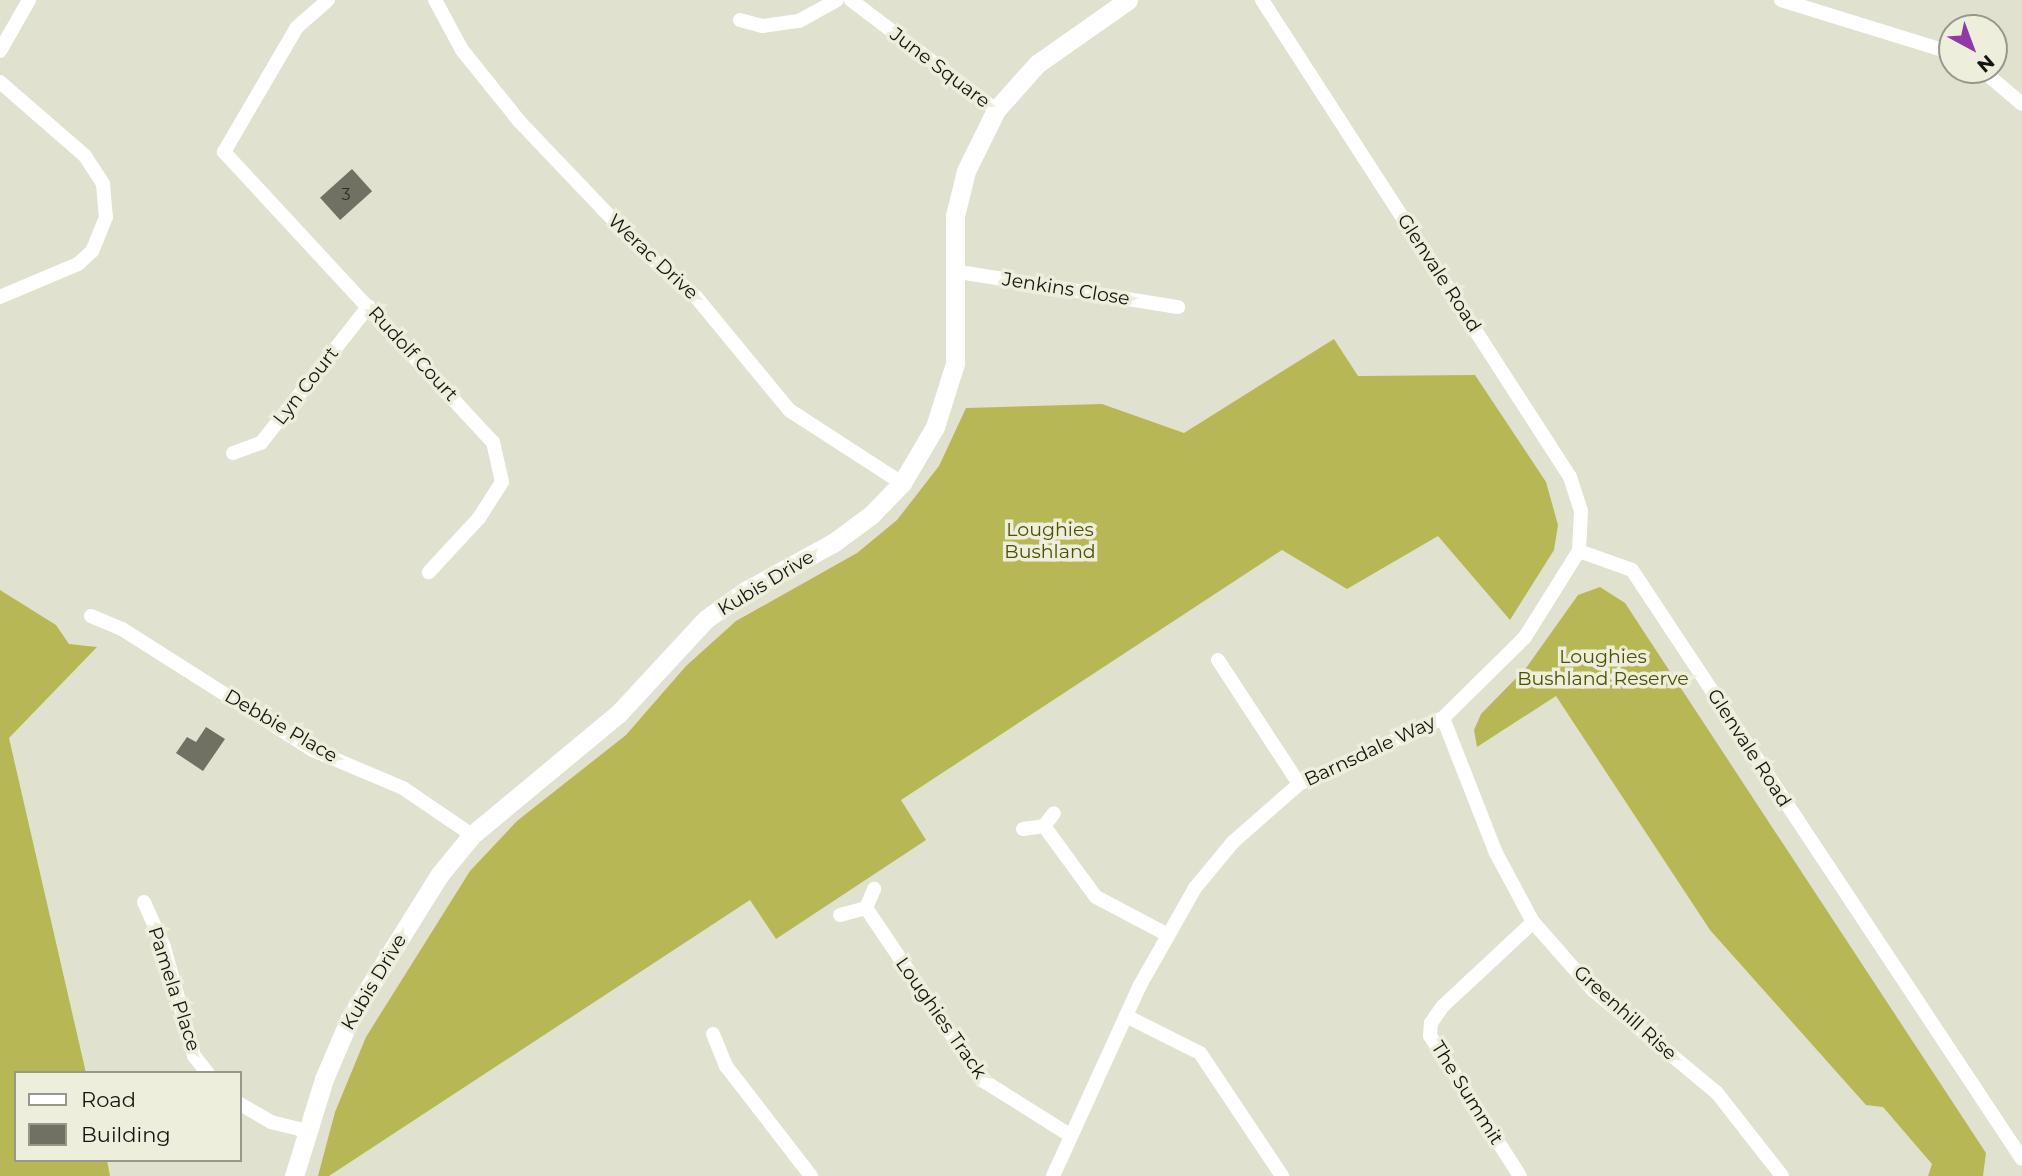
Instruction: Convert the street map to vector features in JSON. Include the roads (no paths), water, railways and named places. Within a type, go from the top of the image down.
[{"type":"street","points":[[0,51],[29,0]]},
{"type":"street","name":"Rudolf Court","points":[[328,0],[297,27],[224,152],[494,442],[500,461],[502,482],[479,518],[429,572]]},
{"type":"street","name":"Werac Drive","points":[[435,0],[461,50],[519,121],[641,249],[696,297],[789,411],[902,483]]},
{"type":"street","points":[[740,20],[762,26],[799,20],[837,0]]},
{"type":"street","name":"June Square","points":[[851,0],[996,110]]},
{"type":"street","name":"Kubis Drive","points":[[294,1176],[307,1131],[350,1018],[440,874],[472,835],[618,714],[706,619],[747,590],[833,543],[871,516],[902,483],[934,427],[955,363],[955,216],[966,171],[996,110],[1037,64],[1128,0]]},
{"type":"street","name":"Glenvale Road","points":[[1262,0],[1570,477],[1581,512],[1579,551],[1632,570],[2022,1159]]},
{"type":"street","points":[[1781,0],[1938,49]]},
{"type":"street","points":[[0,82],[85,156],[103,184],[106,217],[92,251],[78,264],[0,297]]},
{"type":"street","points":[[1998,84],[2022,104]]},
{"type":"street","name":"Jenkins Close","points":[[953,271],[1178,307]]},
{"type":"street","name":"Lyn Court","points":[[233,453],[261,443],[369,306]]},
{"type":"street","name":"Barnsdale Way","points":[[1053,1176],[1068,1134],[1168,935],[1195,888],[1233,842],[1299,783],[1443,718],[1525,638],[1579,551]]},
{"type":"street","name":"Debbie Place","points":[[91,616],[122,629],[313,750],[403,788],[472,835]]},
{"type":"street","points":[[1215,657],[1299,783]]},
{"type":"street","name":"Greenhill Rise","points":[[1443,718],[1496,853],[1533,922],[1593,990],[1717,1093],[1782,1176]]},
{"type":"street","points":[[1023,828],[1044,826],[1055,813]]},
{"type":"street","points":[[1044,826],[1096,897],[1168,935]]},
{"type":"street","points":[[841,915],[866,908],[874,888]]},
{"type":"street","name":"Pamela Place","points":[[144,902],[164,947],[194,1056],[206,1071]]},
{"type":"street","name":"Loughies Track","points":[[866,908],[982,1080],[1068,1134]]},
{"type":"street","name":"The Summit","points":[[1520,1176],[1430,1036],[1431,1023],[1443,1006],[1533,922]]},
{"type":"street","points":[[1126,1016],[1200,1053],[1282,1176]]},
{"type":"street","points":[[713,1034],[726,1066],[811,1176]]},
{"type":"street","points":[[242,1105],[271,1122],[307,1131]]},
{"type":"park label","name":"Loughies Bushland","points":[[1050,541]]},
{"type":"park label","name":"Loughies Bushland Reserve","points":[[1603,668]]}]
